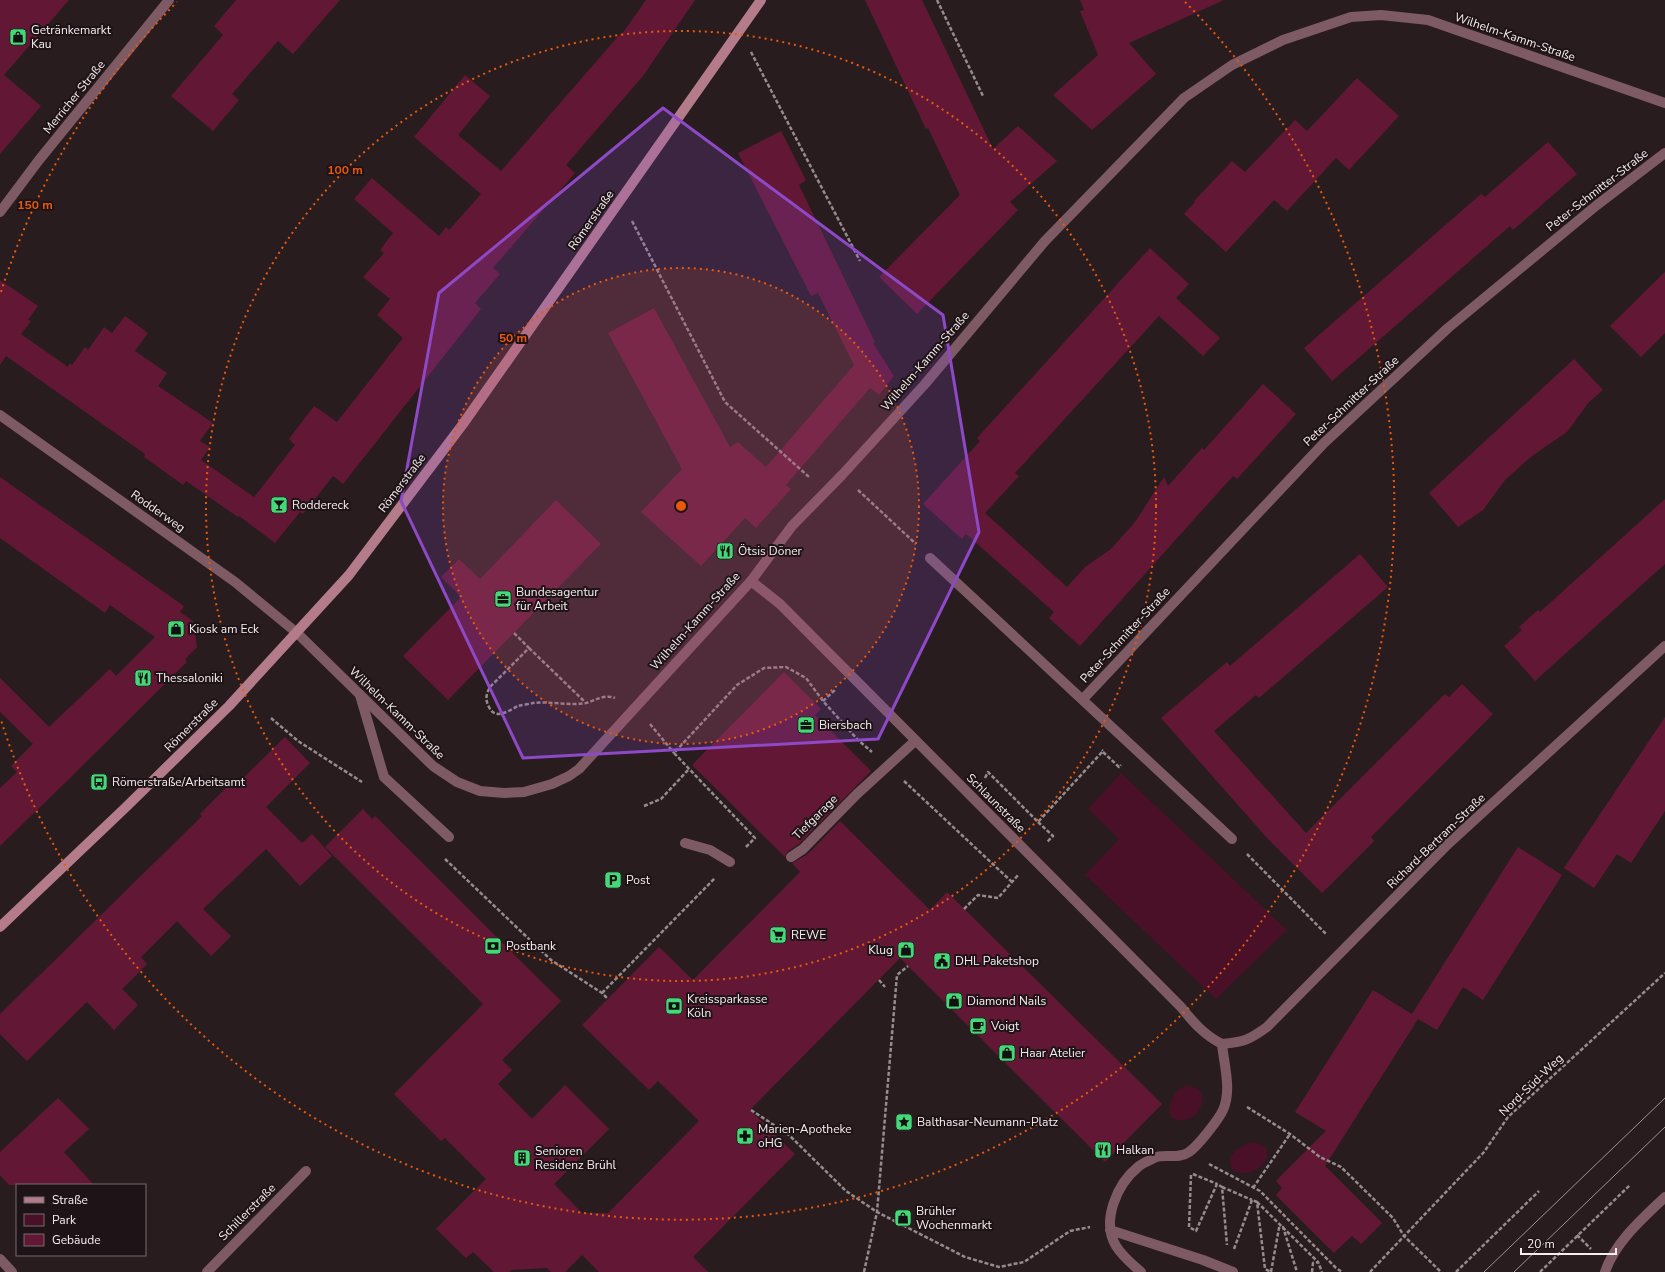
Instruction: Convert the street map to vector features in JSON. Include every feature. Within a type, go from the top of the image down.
[{"type":"main road","name":"Römerstraße","points":[[0,927],[224,712],[349,575],[463,424],[761,0]]},
{"type":"street","name":"Merricher Straße","points":[[0,212],[39,160],[169,0]]},
{"type":"street","name":"Wilhelm-Kamm-Straße","points":[[297,633],[433,766],[458,782],[480,791],[504,794],[524,792],[552,784],[569,776],[594,754],[635,706],[750,581],[792,526],[842,475],[925,384],[1045,241],[1184,98],[1232,65],[1282,40],[1351,17],[1381,15],[1428,20],[1665,103]]},
{"type":"street","name":"Peter-Schmitter-Straße","points":[[1083,699],[1324,443],[1448,328],[1597,205],[1665,153]]},
{"type":"street","name":"Rodderweg","points":[[0,415],[235,582],[297,633]]},
{"type":"street","name":"Peter-Schmitter-Straße","points":[[930,558],[1232,839]]},
{"type":"street","name":"Schlaunstraße","points":[[750,581],[780,604],[1180,1007],[1198,1027],[1211,1038],[1222,1044]]},
{"type":"street","name":"Richard-Bertram-Straße","points":[[1222,1044],[1240,1042],[1251,1038],[1267,1027],[1448,844],[1665,646]]},
{"type":"street","points":[[360,695],[384,777],[449,837]]},
{"type":"street","name":"Tiefgarage","points":[[791,857],[803,849],[857,794],[915,741]]},
{"type":"street","points":[[685,843],[710,850],[730,862]]},
{"type":"street","points":[[1141,1272],[1116,1246],[1110,1230],[1112,1211],[1117,1196],[1123,1183],[1138,1166],[1156,1157],[1178,1156],[1188,1153],[1201,1140],[1223,1110],[1228,1094],[1222,1044]]},
{"type":"street","name":"Schillerstraße","points":[[206,1272],[306,1171]]},
{"type":"street","points":[[1605,1272],[1609,1261],[1624,1239],[1665,1197]]},
{"type":"street","points":[[1110,1230],[1203,1260],[1233,1272]]},
{"type":"street","points":[[0,1259],[12,1272]]},
{"type":"path","points":[[937,0],[983,96]]},
{"type":"path","points":[[739,30],[860,261]]},
{"type":"path","points":[[621,199],[725,402],[825,491]]},
{"type":"path","points":[[842,475],[930,558]]},
{"type":"path","points":[[514,633],[585,703]]},
{"type":"path","points":[[529,648],[490,687],[486,694],[490,710],[497,714],[507,713],[518,706],[534,703],[585,703],[609,696],[635,706],[674,753],[755,838],[602,993]]},
{"type":"path","points":[[674,753],[737,685],[764,668],[786,667],[806,678],[823,701],[858,740],[888,766],[1012,882]]},
{"type":"path","points":[[1097,746],[1112,760]]},
{"type":"path","points":[[1038,822],[1103,751]]},
{"type":"path","points":[[644,806],[661,800],[689,769]]},
{"type":"path","points":[[984,780],[988,772],[1044,829]]},
{"type":"path","points":[[1232,839],[1343,951]]},
{"type":"path","points":[[964,909],[978,895],[998,898],[1033,859]]},
{"type":"path","points":[[864,1272],[877,1212],[897,975],[908,966]]},
{"type":"path","name":"Nord-Süd-Weg","points":[[1370,1272],[1484,1152],[1508,1117],[1665,973]]},
{"type":"path","points":[[879,980],[885,987]]},
{"type":"path","points":[[1228,1094],[1290,1134],[1320,1157],[1341,1167],[1394,1218],[1404,1236],[1441,1272]]},
{"type":"path","points":[[751,1110],[789,1135],[846,1191],[877,1212],[965,1257],[999,1267],[1024,1262],[1070,1231],[1095,1226],[1110,1230]]},
{"type":"path","points":[[1253,1188],[1290,1134]]},
{"type":"path","points":[[1188,1153],[1260,1191],[1336,1268],[1342,1272]]},
{"type":"path","points":[[1178,1156],[1191,1173],[1189,1227],[1196,1231],[1217,1184]]},
{"type":"path","points":[[1198,1176],[1257,1202],[1318,1262],[1322,1272]]},
{"type":"path","points":[[1540,1272],[1630,1185]]},
{"type":"path","points":[[1222,1187],[1227,1248]]},
{"type":"path","points":[[1456,1272],[1539,1191]]},
{"type":"path","points":[[1230,1250],[1233,1252],[1252,1200]]},
{"type":"path","points":[[1257,1202],[1265,1269],[1270,1272],[1279,1228],[1283,1227]]},
{"type":"path","points":[[1283,1227],[1297,1272]]},
{"type":"path","points":[[1312,1272],[1313,1263],[1318,1262]]},
{"type":"path","points":[[999,1267],[1000,1272]]},
{"type":"highlighted area","points":[[663,108],[943,315],[979,532],[878,739],[523,758],[401,501],[439,293]]},
{"type":"green space","points":[[1121,773],[1287,930],[1216,999],[1085,875],[1119,839],[1088,809]]},
{"type":"green space","points":[[1184,1086],[1197,1089],[1202,1096],[1202,1100],[1200,1109],[1194,1116],[1189,1119],[1179,1121],[1172,1118],[1169,1112],[1175,1094]]},
{"type":"green space","points":[[1253,1142],[1263,1145],[1267,1149],[1267,1158],[1264,1163],[1256,1170],[1247,1173],[1237,1172],[1232,1169],[1231,1159],[1235,1151]]},
{"type":"building","points":[[0,0],[69,0],[4,75],[41,106],[0,154]]},
{"type":"building","points":[[236,0],[340,0],[293,54],[278,41],[232,94],[239,100],[213,131],[171,96],[223,35],[214,26]]},
{"type":"building","points":[[646,0],[695,0],[643,76],[566,165],[575,173],[493,268],[500,274],[475,303],[481,309],[343,484],[333,476],[303,514],[300,512],[275,543],[239,516],[238,517],[186,481],[183,485],[144,457],[145,454],[6,356],[0,365],[0,280],[38,306],[28,320],[31,321],[21,334],[68,367],[70,363],[72,365],[85,347],[88,350],[104,327],[112,333],[125,316],[148,333],[135,351],[167,373],[158,386],[213,423],[200,441],[210,447],[201,460],[254,497],[295,445],[289,439],[314,406],[337,422],[403,338],[377,315],[390,299],[363,277],[384,253],[380,250],[393,233],[354,199],[372,178],[439,236],[446,227],[449,230],[481,194],[414,137],[465,75],[490,96],[458,135],[501,171],[621,33],[622,34]]},
{"type":"building","points":[[865,0],[922,0],[993,149],[1018,126],[1057,161],[1010,202],[1018,210],[917,314],[879,277],[960,195],[928,128],[926,129]]},
{"type":"building","points":[[1080,0],[1224,0],[1129,43],[1156,74],[1092,130],[1053,95],[1098,55],[1080,11],[1084,10]]},
{"type":"building","points":[[1357,78],[1399,116],[1349,170],[1336,158],[1287,211],[1274,200],[1226,252],[1184,214],[1195,202],[1194,201],[1232,161],[1245,172],[1295,120],[1307,131]]},
{"type":"building","points":[[781,131],[806,180],[799,185],[875,342],[873,343],[894,376],[879,395],[870,388],[786,485],[791,489],[756,528],[745,518],[701,566],[641,512],[682,469],[608,333],[654,308],[730,447],[738,442],[766,467],[854,365],[818,293],[811,296],[738,153]]},
{"type":"building","points":[[1548,142],[1577,174],[1513,230],[1510,226],[1332,381],[1304,348],[1481,194],[1485,197]]},
{"type":"building","points":[[1150,248],[1189,284],[1176,298],[1220,338],[1203,356],[1159,316],[1015,473],[1019,476],[985,513],[1067,587],[1085,567],[1111,549],[1135,522],[1164,477],[1168,486],[1202,448],[1204,450],[1263,384],[1296,414],[1237,479],[1233,476],[1080,646],[1049,618],[1054,612],[966,534],[962,539],[923,504],[980,441],[977,438]]},
{"type":"building","points":[[1665,272],[1665,333],[1641,357],[1610,326]]},
{"type":"building","points":[[1574,359],[1603,390],[1589,402],[1567,432],[1532,456],[1505,480],[1483,510],[1458,527],[1429,493]]},
{"type":"building","points":[[0,477],[184,606],[180,612],[193,621],[197,647],[185,659],[187,662],[0,846],[0,788],[17,772],[11,766],[33,744],[0,712],[0,678],[49,727],[110,669],[116,676],[155,637],[110,605],[105,613],[0,538]]},
{"type":"building","points":[[1665,499],[1665,564],[1535,681],[1504,646],[1522,630],[1519,627],[1538,610],[1540,612]]},
{"type":"building","name":"Bundesagentur für Arbeit","points":[[556,500],[601,544],[448,700],[403,656],[461,597],[441,577],[459,559],[480,579]]},
{"type":"building","points":[[1360,554],[1388,587],[1259,698],[1256,695],[1214,731],[1306,833],[1445,694],[1449,697],[1462,684],[1493,714],[1371,837],[1374,841],[1322,893],[1268,839],[1161,718],[1227,662],[1230,666]]},
{"type":"building","points":[[784,672],[821,709],[815,715],[871,771],[799,844],[787,852],[785,857],[692,765]]},
{"type":"building","points":[[1665,717],[1665,811],[1631,863],[1617,854],[1594,888],[1564,868]]},
{"type":"building","points":[[285,737],[310,763],[266,807],[302,843],[312,834],[332,856],[300,886],[266,849],[203,909],[231,936],[211,956],[177,921],[141,957],[147,964],[122,989],[138,1005],[114,1030],[87,1002],[27,1061],[0,1034],[0,1014],[202,816],[200,814],[231,783],[234,787]]},
{"type":"building","points":[[363,809],[372,819],[375,816],[561,1001],[502,1060],[512,1070],[498,1084],[532,1119],[565,1085],[609,1129],[554,1184],[582,1213],[608,1213],[699,1121],[658,1081],[649,1090],[582,1025],[659,947],[693,980],[800,872],[792,863],[808,854],[840,821],[930,910],[947,892],[1162,1104],[1105,1162],[900,958],[750,1110],[795,1154],[693,1257],[708,1272],[599,1272],[582,1255],[565,1272],[551,1272],[547,1268],[494,1272],[473,1252],[466,1258],[436,1229],[486,1179],[445,1138],[441,1141],[394,1094],[483,1004],[325,847]]},
{"type":"building","points":[[1518,847],[1562,875],[1483,1000],[1463,987],[1437,1030],[1418,1019],[1325,1166],[1382,1223],[1361,1244],[1352,1236],[1334,1253],[1276,1195],[1282,1188],[1276,1181],[1326,1131],[1295,1112],[1373,990],[1412,1014]]},
{"type":"building","points":[[58,1098],[89,1129],[64,1152],[93,1184],[9,1185],[0,1175],[0,1152]]},
{"type":"tram line","points":[[1484,1272],[1665,1098]]},
{"type":"tram line","points":[[1514,1272],[1665,1127]]},
{"type":"place","name":"Getränkemarkt Kau","points":[[18,37]]},
{"type":"place","name":"Roddereck","points":[[279,505]]},
{"type":"place","name":"Ötsis Döner","points":[[725,551]]},
{"type":"place","name":"Bundesagentur für Arbeit","points":[[503,599]]},
{"type":"place","name":"Kiosk am Eck","points":[[176,629]]},
{"type":"place","name":"Thessaloniki","points":[[143,678]]},
{"type":"place","name":"Biersbach","points":[[806,725]]},
{"type":"place","name":"Römerstraße/Arbeitsamt","points":[[99,782]]},
{"type":"place","name":"Post","points":[[613,880]]},
{"type":"place","name":"REWE","points":[[778,935]]},
{"type":"place","name":"Postbank","points":[[493,946]]},
{"type":"place","name":"Klug","points":[[906,950]]},
{"type":"place","name":"DHL Paketshop","points":[[942,961]]},
{"type":"place","name":"Diamond Nails","points":[[954,1001]]},
{"type":"place","name":"Kreissparkasse Köln","points":[[674,1006]]},
{"type":"place","name":"Voigt","points":[[978,1026]]},
{"type":"place","name":"Haar Atelier","points":[[1007,1053]]},
{"type":"place","name":"Balthasar-Neumann-Platz","points":[[904,1122]]},
{"type":"place","name":"Marien-Apotheke oHG","points":[[745,1136]]},
{"type":"place","name":"Halkan","points":[[1103,1150]]},
{"type":"place","name":"Senioren Residenz Brühl","points":[[522,1158]]},
{"type":"place","name":"Brühler Wochenmarkt","points":[[903,1218]]}]
